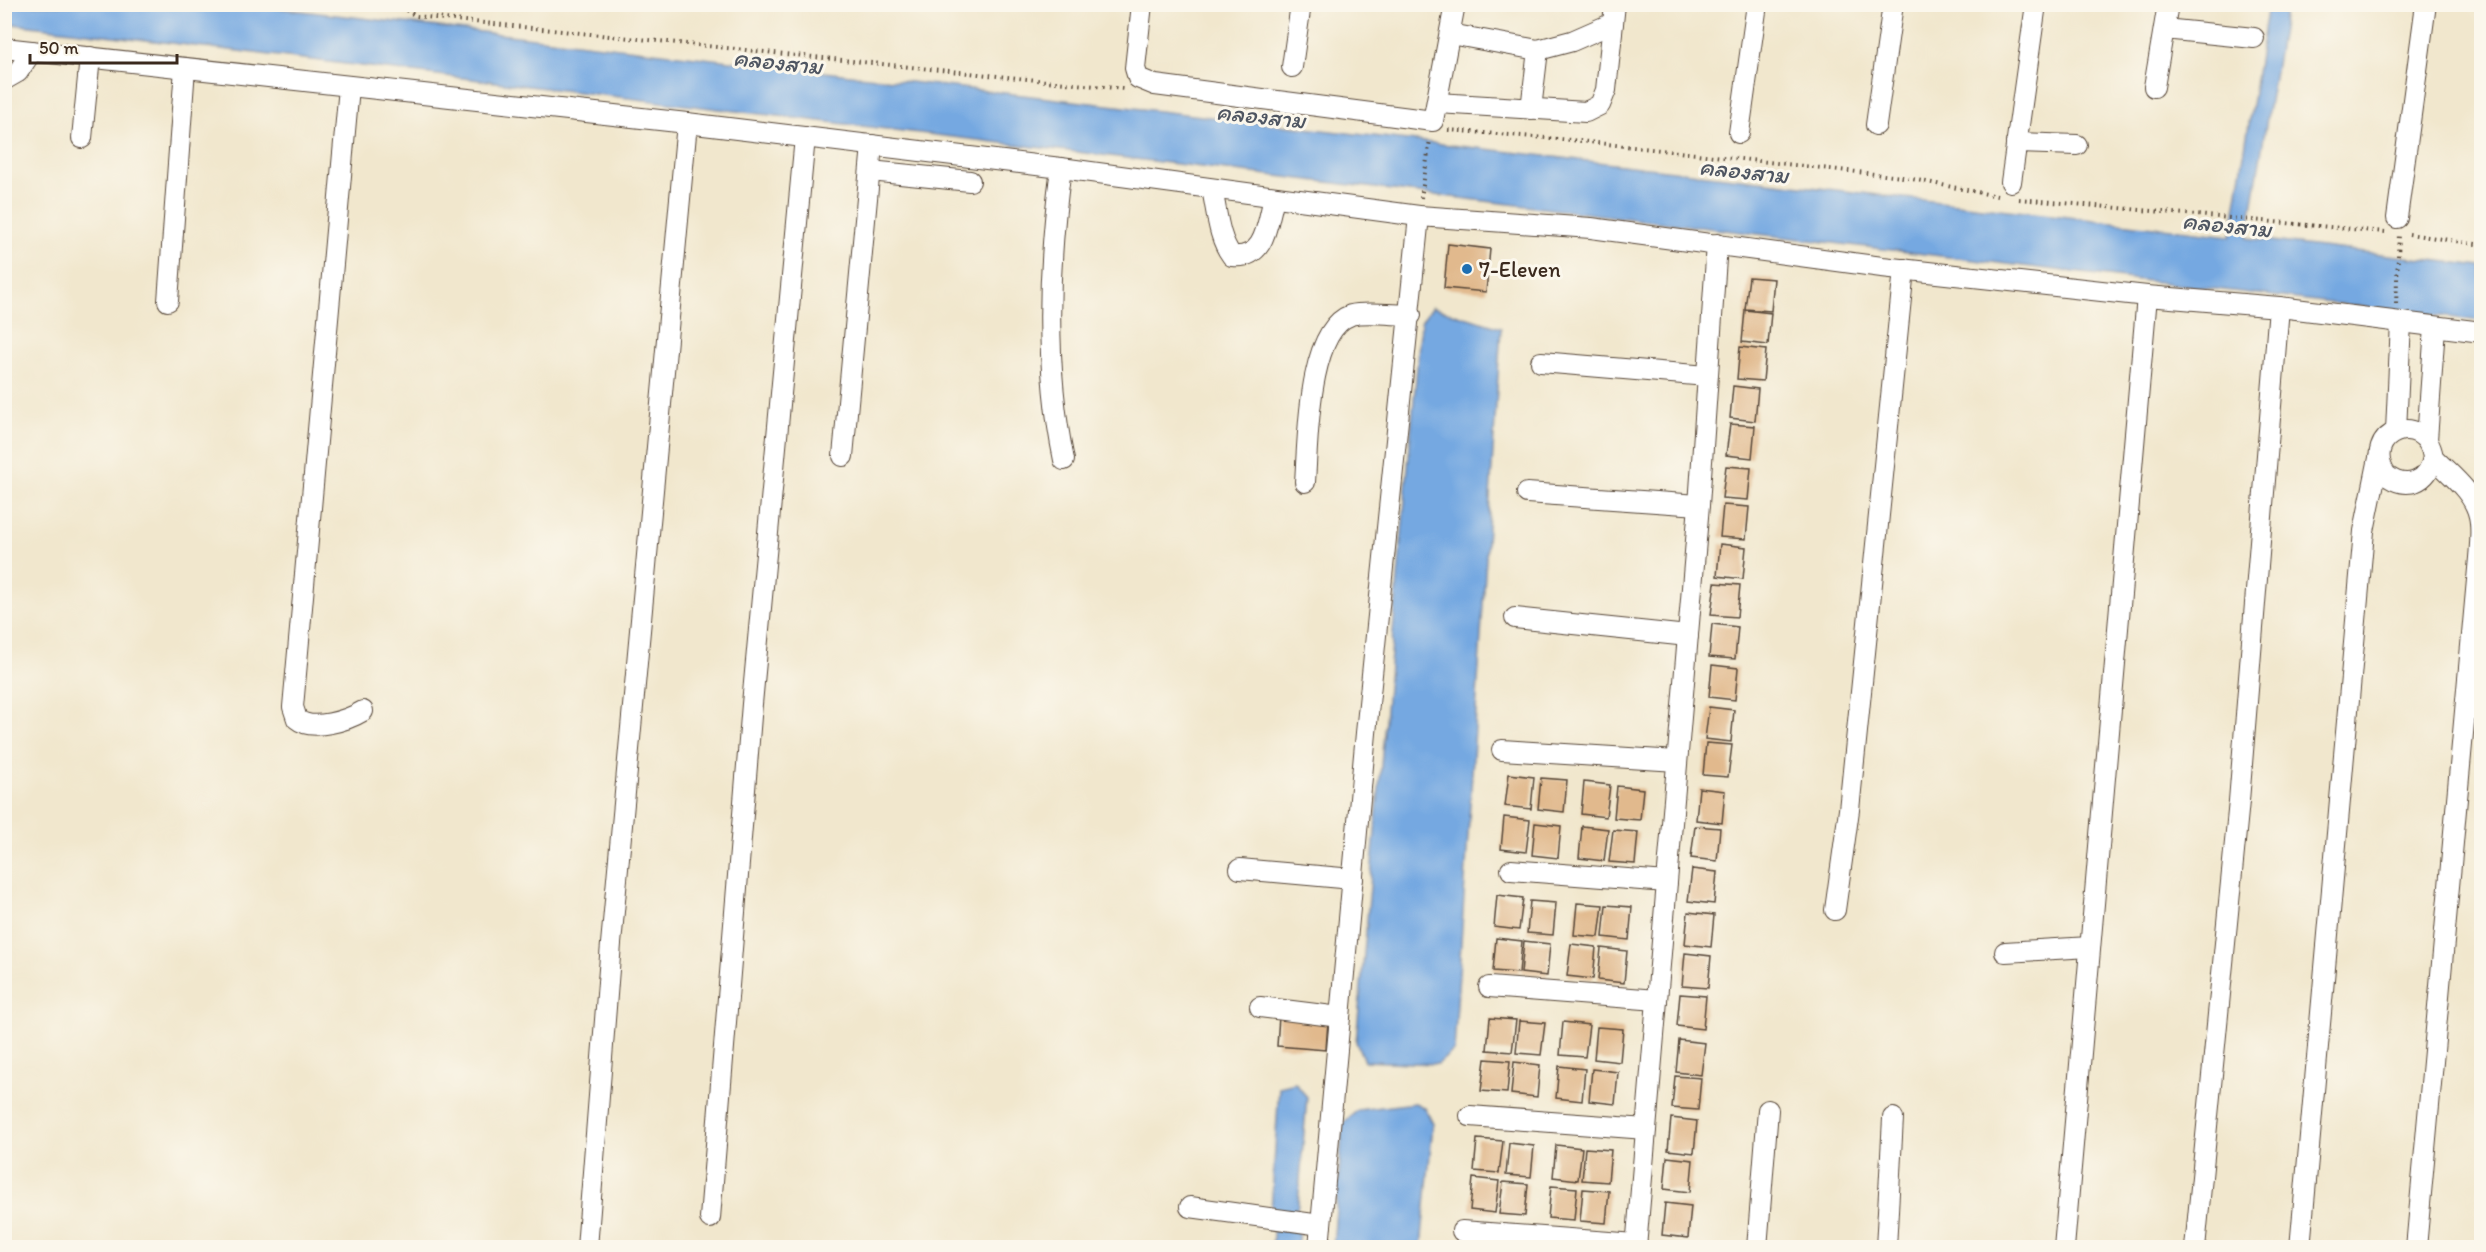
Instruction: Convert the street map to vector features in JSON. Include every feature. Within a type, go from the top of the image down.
[{"type":"street","points":[[1142,4],[1135,68],[1138,78],[1155,85],[1433,121],[1455,4]]},
{"type":"street","points":[[1292,67],[1301,4]]},
{"type":"street","points":[[1739,133],[1757,4]]},
{"type":"street","points":[[1876,125],[1893,4]]},
{"type":"street","points":[[2011,182],[2036,4]]},
{"type":"street","points":[[2154,87],[2168,4]]},
{"type":"street","points":[[2398,223],[2426,4]]},
{"type":"street","points":[[1437,103],[1586,112],[1600,105],[1606,90],[1614,14]]},
{"type":"street","points":[[1450,34],[1538,50],[1572,41],[1614,14]]},
{"type":"street","points":[[2164,29],[2254,38]]},
{"type":"street","points":[[4,48],[687,123],[1061,168],[1274,198],[1420,206],[1904,269],[2147,296],[2398,317],[2435,327],[2481,332]]},
{"type":"street","points":[[1531,109],[1538,50]]},
{"type":"street","points":[[4,80],[18,72],[32,51]]},
{"type":"street","points":[[82,138],[90,57]]},
{"type":"street","points":[[168,301],[185,68]]},
{"type":"street","points":[[349,87],[293,707],[297,719],[307,724],[337,723],[363,711]]},
{"type":"street","points":[[586,1248],[611,944],[687,123]]},
{"type":"street","points":[[710,1218],[752,704],[805,137]]},
{"type":"street","points":[[2016,143],[2077,145]]},
{"type":"street","points":[[843,456],[872,145]]},
{"type":"street","points":[[1061,168],[1052,238],[1051,336],[1057,427],[1064,460]]},
{"type":"street","points":[[870,171],[969,181]]},
{"type":"street","points":[[1212,189],[1221,232],[1226,248],[1232,256],[1244,257],[1255,251],[1263,239],[1274,198]]},
{"type":"street","points":[[1318,1247],[1366,733],[1411,315],[1420,206]]},
{"type":"street","points":[[1462,1231],[1636,1246],[1699,505],[1717,244]]},
{"type":"street","points":[[1835,910],[1850,799],[1904,269]]},
{"type":"street","points":[[2064,1248],[2147,296]]},
{"type":"street","points":[[2195,1248],[2239,801],[2279,307]]},
{"type":"street","points":[[1305,482],[1314,375],[1324,343],[1337,325],[1350,315],[1411,315]]},
{"type":"street","points":[[2396,431],[2398,317]]},
{"type":"street","points":[[2379,458],[2386,475],[2402,484],[2420,480],[2427,474],[2435,327]]},
{"type":"street","points":[[1541,362],[1707,376]]},
{"type":"street","points":[[2300,1248],[2364,531],[2383,442],[2396,431],[2413,430],[2473,499],[2479,515],[2480,528],[2416,1248]]},
{"type":"street","points":[[1527,493],[1699,505]]},
{"type":"street","points":[[1515,618],[1688,636]]},
{"type":"street","points":[[1502,750],[1677,761]]},
{"type":"street","points":[[1240,869],[1353,879]]},
{"type":"street","points":[[1511,870],[1666,882]]},
{"type":"street","points":[[2005,952],[2090,947]]},
{"type":"street","points":[[1489,987],[1657,1000]]},
{"type":"street","points":[[1260,1007],[1340,1017]]},
{"type":"street","points":[[1756,1248],[1768,1110]]},
{"type":"street","points":[[1470,1116],[1646,1129]]},
{"type":"street","points":[[1886,1248],[1893,1118]]},
{"type":"street","points":[[1190,1207],[1321,1225]]},
{"type":"path","points":[[1420,206],[1431,135]]},
{"type":"path","points":[[2228,217],[2386,232],[2398,223]]},
{"type":"path","points":[[2398,223],[2409,234],[2481,245]]},
{"type":"path","points":[[2398,223],[2398,317]]},
{"type":"water","points":[[5,5],[250,5],[2231,236],[2268,5],[2286,5],[2247,238],[2481,266],[2481,321],[5,23]]},
{"type":"water","points":[[1432,307],[1501,328],[1454,1050],[1438,1064],[1364,1061],[1356,1042],[1421,322]]},
{"type":"water","points":[[1295,1083],[1307,1097],[1298,1204],[1296,1212],[1271,1212],[1279,1087]]},
{"type":"water","points":[[1415,1103],[1425,1108],[1433,1124],[1421,1247],[1333,1247],[1343,1123],[1358,1110]]},
{"type":"water","points":[[1274,1223],[1299,1231],[1297,1247],[1272,1248]]},
{"type":"building","name":"7-Eleven","points":[[1448,244],[1490,249],[1486,292],[1444,288]]},
{"type":"building","points":[[1749,277],[1774,279],[1771,311],[1745,309]]},
{"type":"building","points":[[1745,310],[1771,313],[1768,345],[1742,342]]},
{"type":"building","points":[[1740,347],[1766,350],[1763,381],[1737,379]]},
{"type":"building","points":[[1733,386],[1758,389],[1755,421],[1730,418]]},
{"type":"building","points":[[1730,424],[1755,426],[1752,458],[1726,455]]},
{"type":"building","points":[[1726,466],[1751,468],[1748,500],[1722,498]]},
{"type":"building","points":[[1723,505],[1749,507],[1746,539],[1720,537]]},
{"type":"building","points":[[1720,544],[1746,547],[1743,579],[1717,576]]},
{"type":"building","points":[[1715,583],[1740,585],[1737,617],[1711,615]]},
{"type":"building","points":[[1712,624],[1738,627],[1735,659],[1709,657]]},
{"type":"building","points":[[1712,665],[1738,668],[1735,700],[1709,697]]},
{"type":"building","points":[[1709,707],[1734,710],[1731,742],[1705,739]]},
{"type":"building","points":[[1706,743],[1732,745],[1728,777],[1703,775]]},
{"type":"building","points":[[1509,774],[1534,777],[1531,809],[1505,806]]},
{"type":"building","points":[[1541,778],[1567,780],[1564,812],[1538,809]]},
{"type":"building","points":[[1584,782],[1610,785],[1606,817],[1581,814]]},
{"type":"building","points":[[1617,786],[1643,789],[1640,820],[1614,818]]},
{"type":"building","points":[[1699,788],[1725,791],[1722,823],[1696,820]]},
{"type":"building","points":[[1504,817],[1530,820],[1526,852],[1501,849]]},
{"type":"building","points":[[1535,823],[1561,826],[1558,858],[1532,855]]},
{"type":"building","points":[[1582,826],[1608,829],[1604,861],[1579,858]]},
{"type":"building","points":[[1695,826],[1720,828],[1717,861],[1691,858]]},
{"type":"building","points":[[1613,830],[1638,832],[1635,864],[1609,862]]},
{"type":"building","points":[[1692,869],[1717,872],[1714,904],[1688,901]]},
{"type":"building","points":[[1497,895],[1523,898],[1519,930],[1494,927]]},
{"type":"building","points":[[1530,901],[1556,903],[1553,935],[1527,933]]},
{"type":"building","points":[[1577,903],[1603,905],[1599,937],[1574,935]]},
{"type":"building","points":[[1606,905],[1632,907],[1629,940],[1603,937]]},
{"type":"building","points":[[1688,912],[1714,915],[1711,947],[1685,944]]},
{"type":"building","points":[[1496,938],[1522,941],[1519,973],[1493,971]]},
{"type":"building","points":[[1524,941],[1550,944],[1547,976],[1521,973]]},
{"type":"building","points":[[1571,944],[1596,947],[1593,979],[1567,976]]},
{"type":"building","points":[[1601,948],[1627,951],[1624,983],[1598,980]]},
{"type":"building","points":[[1685,953],[1711,956],[1708,988],[1682,986]]},
{"type":"building","points":[[1680,994],[1706,996],[1703,1029],[1677,1026]]},
{"type":"building","points":[[1279,1016],[1328,1020],[1326,1050],[1277,1046]]},
{"type":"building","points":[[1490,1018],[1516,1020],[1512,1052],[1487,1050]]},
{"type":"building","points":[[1519,1021],[1545,1023],[1541,1055],[1516,1053]]},
{"type":"building","points":[[1563,1022],[1589,1025],[1585,1057],[1560,1055]]},
{"type":"building","points":[[1597,1027],[1623,1029],[1620,1062],[1594,1059]]},
{"type":"building","points":[[1679,1040],[1705,1043],[1701,1075],[1676,1072]]},
{"type":"building","points":[[1485,1059],[1510,1061],[1507,1093],[1481,1091]]},
{"type":"building","points":[[1514,1062],[1540,1065],[1537,1097],[1511,1094]]},
{"type":"building","points":[[1559,1066],[1585,1069],[1582,1101],[1556,1098]]},
{"type":"building","points":[[1592,1069],[1618,1072],[1615,1104],[1589,1101]]},
{"type":"building","points":[[1675,1076],[1701,1078],[1698,1110],[1672,1108]]},
{"type":"building","points":[[1671,1118],[1697,1121],[1694,1153],[1668,1150]]},
{"type":"building","points":[[1477,1139],[1503,1141],[1499,1173],[1474,1171]]},
{"type":"building","points":[[1509,1143],[1534,1146],[1531,1177],[1506,1175]]},
{"type":"building","points":[[1556,1145],[1582,1148],[1578,1180],[1553,1177]]},
{"type":"building","points":[[1585,1148],[1611,1150],[1608,1182],[1582,1180]]},
{"type":"building","points":[[1667,1157],[1693,1160],[1690,1192],[1664,1189]]},
{"type":"building","points":[[1473,1178],[1499,1181],[1495,1213],[1470,1210]]},
{"type":"building","points":[[1503,1182],[1528,1184],[1525,1216],[1499,1214]]},
{"type":"building","points":[[1551,1186],[1577,1188],[1574,1220],[1548,1218]]},
{"type":"building","points":[[1583,1189],[1609,1191],[1606,1223],[1580,1221]]},
{"type":"building","points":[[1665,1203],[1691,1206],[1688,1238],[1662,1235]]},
{"type":"building","points":[[1661,1244],[1678,1246],[1678,1248],[1661,1248]]},
{"type":"place","name":"7-Eleven","points":[[1467,269]]},
{"type":"water label","name":"คลองสาม","points":[[778,62]]},
{"type":"water label","name":"คลองสาม","points":[[1261,116]]},
{"type":"water label","name":"คลองสาม","points":[[1744,171]]},
{"type":"water label","name":"คลองสาม","points":[[2227,225]]}]
